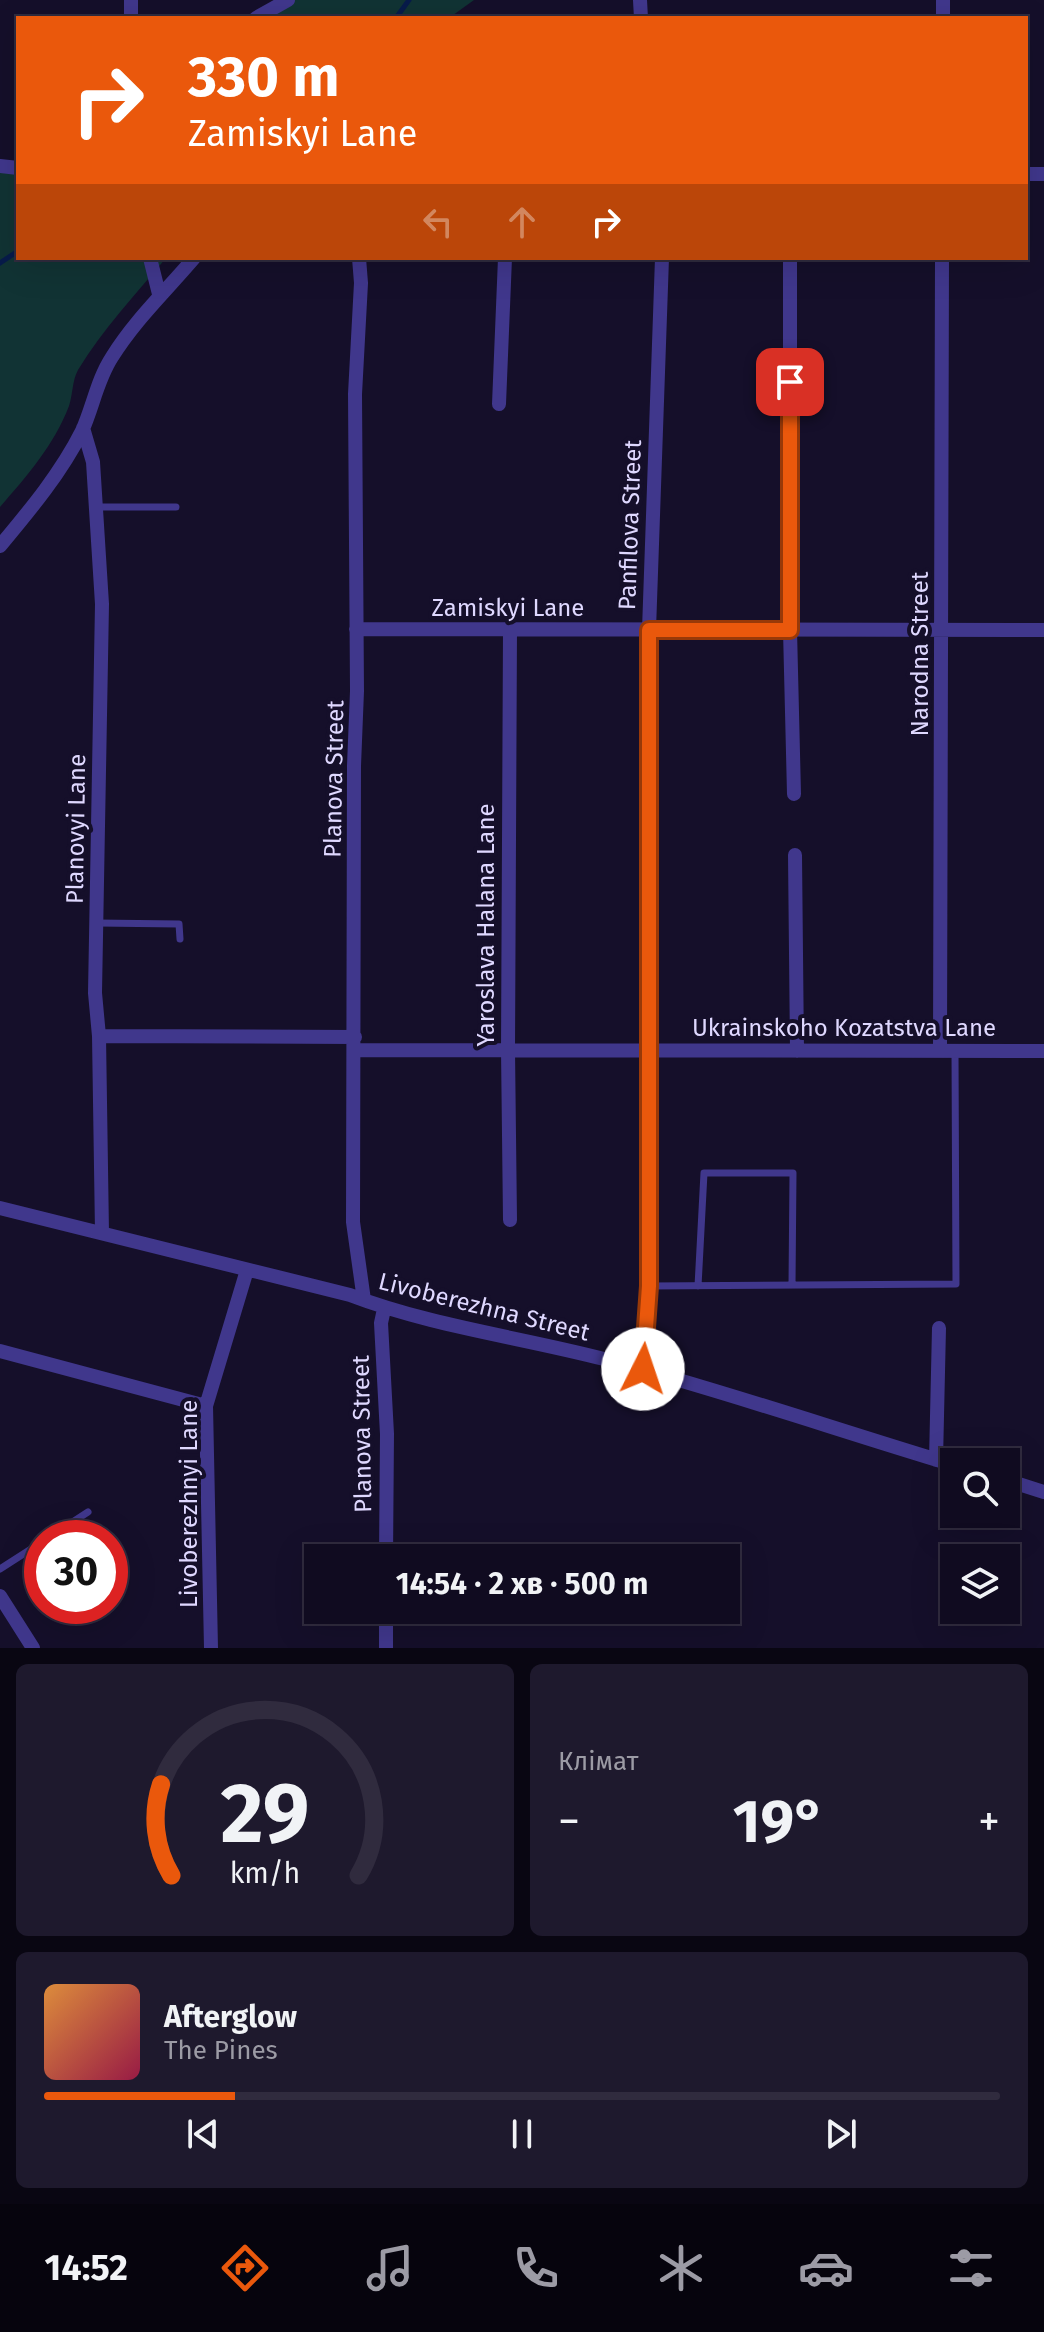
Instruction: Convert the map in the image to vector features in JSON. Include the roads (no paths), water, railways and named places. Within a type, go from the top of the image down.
[{"type":"street","points":[[260,16],[288,0]]},
{"type":"street","points":[[150,260],[159,294]]},
{"type":"street","points":[[0,546],[64,465],[83,428],[102,374],[112,356],[159,294],[192,260]]},
{"type":"street","name":"Planova Street","points":[[359,260],[361,283],[355,394],[353,1222],[364,1300]]},
{"type":"street","points":[[499,404],[505,260]]},
{"type":"street","name":"Panfilova Street","points":[[643,1369],[649,1286],[651,1050],[649,630],[662,260]]},
{"type":"street","points":[[790,260],[790,630],[794,794]]},
{"type":"street","name":"Narodna Street","points":[[942,260],[942,629],[948,1051]]},
{"type":"street","name":"Planovyi Lane","points":[[83,428],[93,462],[102,604],[95,993],[99,1036],[102,1233]]},
{"type":"street","name":"Zamiskyi Lane","points":[[356,629],[1044,630]]},
{"type":"street","name":"Yaroslava Halana Lane","points":[[510,630],[510,1220]]},
{"type":"street","points":[[795,855],[797,1051]]},
{"type":"street","name":"Ukrainskoho Kozatstva Lane","points":[[99,1036],[508,1050],[1044,1051]]},
{"type":"street","name":"Livoberezhna Street","points":[[0,1208],[364,1300],[384,1309],[560,1347],[643,1369],[940,1461]]},
{"type":"street","name":"Livoberezhnyi Lane","points":[[211,1648],[206,1406],[247,1270]]},
{"type":"street","name":"Planova Street","points":[[384,1309],[381,1323],[387,1434],[386,1544]]},
{"type":"street","points":[[936,1460],[939,1328]]},
{"type":"street","points":[[0,1351],[206,1406]]},
{"type":"street","points":[[1020,1484],[1044,1492]]},
{"type":"street","points":[[0,1596],[33,1648]]},
{"type":"street","points":[[386,1624],[386,1648]]},
{"type":"lane","points":[[96,507],[176,507]]},
{"type":"lane","points":[[96,923],[179,924],[180,939]]},
{"type":"lane","points":[[649,1286],[956,1284],[948,1051]]},
{"type":"lane","points":[[698,1286],[704,1173],[793,1173],[792,1285]]},
{"type":"lane","points":[[76,1520],[88,1512]]},
{"type":"lane","points":[[0,1569],[24,1554]]},
{"type":"waterway","points":[[397,16],[409,0]]},
{"type":"waterway","points":[[0,263],[16,252]]}]
